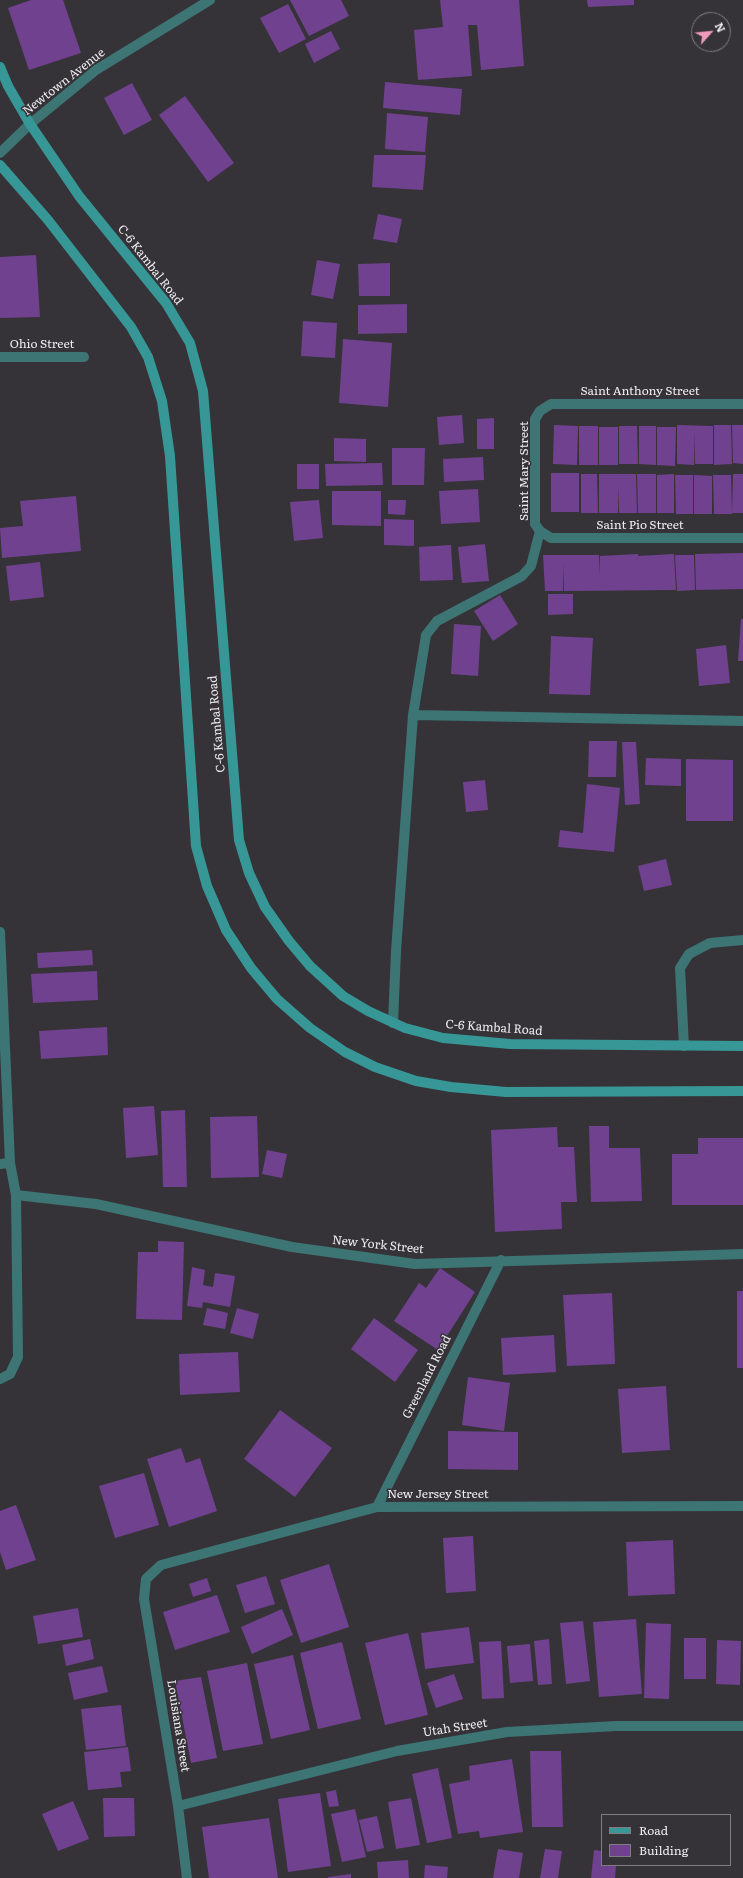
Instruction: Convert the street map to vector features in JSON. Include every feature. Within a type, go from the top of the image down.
[{"type":"main road","name":"C-6 Kambal Road","points":[[0,67],[8,86],[30,124],[79,196],[166,303],[190,343],[203,391],[239,840],[249,873],[265,907],[289,941],[310,966],[343,996],[368,1011],[393,1023],[442,1038],[510,1044],[743,1046]]},
{"type":"main road","points":[[0,165],[48,220],[131,327],[148,357],[162,401],[170,456],[196,846],[207,886],[226,930],[251,968],[277,999],[310,1028],[345,1052],[375,1067],[416,1081],[451,1087],[506,1092],[743,1091]]},
{"type":"street","name":"Newtown Avenue","points":[[0,153],[30,124],[96,70],[209,0]]},
{"type":"street","name":"Ohio Street","points":[[0,357],[84,357]]},
{"type":"street","name":"Saint Anthony Street","points":[[540,411],[551,404],[743,404]]},
{"type":"street","name":"Saint Mary Street","points":[[540,411],[535,419],[535,524],[540,531]]},
{"type":"street","points":[[393,1023],[396,951],[414,716],[426,635],[437,621],[522,576],[531,566],[540,531]]},
{"type":"street","name":"Saint Pio Street","points":[[540,531],[551,538],[743,538]]},
{"type":"street","points":[[414,716],[743,721]]},
{"type":"street","points":[[0,932],[5,1163],[16,1195],[18,1356],[10,1374],[0,1379]]},
{"type":"street","points":[[684,1046],[680,968],[689,954],[710,943],[743,940]]},
{"type":"street","name":"New York Street","points":[[16,1195],[96,1204],[292,1247],[415,1264],[501,1260],[743,1254]]},
{"type":"street","name":"Greenland Road","points":[[377,1507],[501,1260]]},
{"type":"street","name":"New Jersey Street","points":[[146,1579],[161,1565],[377,1507],[743,1506]]},
{"type":"street","name":"Louisiana Street","points":[[146,1579],[144,1599],[178,1806],[187,1878]]},
{"type":"street","name":"Utah Street","points":[[178,1806],[397,1751],[506,1732],[616,1726],[743,1726]]},
{"type":"building","points":[[31,0],[63,0],[81,53],[29,70],[8,8]]},
{"type":"building","points":[[290,0],[341,0],[349,16],[309,36]]},
{"type":"building","points":[[440,0],[519,0],[524,66],[481,70],[477,25],[468,25],[472,76],[418,80],[414,30],[443,27]]},
{"type":"building","points":[[587,0],[634,0],[634,5],[588,7]]},
{"type":"building","points":[[288,4],[306,39],[279,53],[260,18]]},
{"type":"building","points":[[331,31],[340,49],[314,63],[305,44]]},
{"type":"building","points":[[385,82],[462,89],[460,115],[383,108]]},
{"type":"building","points":[[132,83],[152,120],[124,135],[104,98]]},
{"type":"building","points":[[185,96],[234,163],[208,182],[159,115]]},
{"type":"building","points":[[387,113],[428,117],[425,152],[385,149]]},
{"type":"building","points":[[374,155],[426,155],[423,190],[372,187]]},
{"type":"building","points":[[378,214],[402,219],[397,243],[373,239]]},
{"type":"building","points":[[36,255],[40,317],[0,318],[0,257]]},
{"type":"building","points":[[317,260],[340,264],[333,299],[311,295]]},
{"type":"building","points":[[390,263],[390,296],[359,296],[358,264]]},
{"type":"building","points":[[407,304],[407,333],[358,334],[358,305]]},
{"type":"building","points":[[303,321],[337,323],[335,358],[301,356]]},
{"type":"building","points":[[343,339],[392,343],[388,407],[339,403]]},
{"type":"building","points":[[462,415],[464,443],[439,445],[437,417]]},
{"type":"building","points":[[494,418],[494,449],[477,449],[477,419]]},
{"type":"building","points":[[554,425],[578,426],[577,465],[553,464]]},
{"type":"building","points":[[677,425],[713,426],[713,464],[695,464],[695,432],[694,465],[677,464]]},
{"type":"building","points":[[714,425],[731,425],[732,464],[714,465]]},
{"type":"building","points":[[732,425],[743,425],[743,464],[733,463]]},
{"type":"building","points":[[579,426],[598,426],[598,465],[579,465]]},
{"type":"building","points":[[619,426],[637,426],[638,464],[619,464]]},
{"type":"building","points":[[639,426],[656,426],[656,465],[639,464]]},
{"type":"building","points":[[599,427],[618,427],[618,465],[599,465]]},
{"type":"building","points":[[657,427],[676,427],[675,466],[657,465]]},
{"type":"building","points":[[334,438],[366,439],[366,462],[334,461]]},
{"type":"building","points":[[392,448],[425,448],[424,485],[392,485]]},
{"type":"building","points":[[483,457],[484,480],[444,482],[443,459]]},
{"type":"building","points":[[382,463],[383,485],[326,486],[325,464]]},
{"type":"building","points":[[297,464],[319,464],[319,489],[297,489]]},
{"type":"building","points":[[551,473],[579,473],[579,512],[551,512]]},
{"type":"building","points":[[581,474],[597,474],[598,513],[581,513]]},
{"type":"building","points":[[599,474],[636,474],[637,513],[619,513],[618,485],[618,513],[599,513]]},
{"type":"building","points":[[637,474],[656,474],[656,513],[638,513]]},
{"type":"building","points":[[674,474],[674,513],[657,513],[657,475]]},
{"type":"building","points":[[733,474],[743,474],[743,513],[732,513]]},
{"type":"building","points":[[675,475],[693,475],[693,514],[676,514]]},
{"type":"building","points":[[694,475],[712,476],[712,514],[694,514]]},
{"type":"building","points":[[713,475],[731,475],[732,514],[714,514]]},
{"type":"building","points":[[478,489],[480,522],[441,524],[439,491]]},
{"type":"building","points":[[332,491],[381,491],[381,526],[332,525]]},
{"type":"building","points":[[76,496],[81,551],[2,558],[0,528],[23,526],[20,501]]},
{"type":"building","points":[[319,500],[323,538],[294,541],[290,502]]},
{"type":"building","points":[[388,500],[406,500],[405,515],[388,514]]},
{"type":"building","points":[[384,519],[414,520],[414,546],[384,545]]},
{"type":"building","points":[[485,544],[489,581],[462,583],[458,547]]},
{"type":"building","points":[[451,545],[453,580],[420,581],[419,547]]},
{"type":"building","points":[[743,553],[743,589],[696,590],[695,554]]},
{"type":"building","points":[[638,554],[638,556],[674,554],[676,590],[564,591],[563,564],[563,591],[545,591],[543,555],[599,555],[600,576],[600,556]]},
{"type":"building","points":[[675,555],[694,555],[695,590],[677,591]]},
{"type":"building","points":[[40,562],[44,597],[10,601],[6,566]]},
{"type":"building","points":[[548,594],[573,594],[573,614],[548,615]]},
{"type":"building","points":[[500,595],[518,624],[493,641],[474,611]]},
{"type":"building","points":[[741,619],[743,619],[743,661],[738,661]]},
{"type":"building","points":[[454,624],[481,626],[478,676],[451,674]]},
{"type":"building","points":[[551,636],[593,638],[590,695],[549,694]]},
{"type":"building","points":[[726,645],[730,683],[699,686],[696,649]]},
{"type":"building","points":[[589,741],[617,741],[616,777],[588,777]]},
{"type":"building","points":[[622,742],[636,742],[640,804],[625,805]]},
{"type":"building","points":[[646,758],[681,759],[681,786],[645,785]]},
{"type":"building","points":[[686,759],[733,760],[733,821],[686,821]]},
{"type":"building","points":[[485,780],[488,810],[466,812],[463,782]]},
{"type":"building","points":[[587,784],[620,788],[614,852],[558,847],[560,830],[583,833]]},
{"type":"building","points":[[666,859],[672,885],[644,891],[638,866]]},
{"type":"building","points":[[92,950],[93,965],[38,968],[37,953]]},
{"type":"building","points":[[97,971],[98,1000],[33,1003],[31,974]]},
{"type":"building","points":[[107,1027],[108,1055],[41,1059],[39,1031]]},
{"type":"building","points":[[154,1106],[158,1155],[126,1158],[123,1108]]},
{"type":"building","points":[[185,1110],[187,1187],[163,1187],[161,1111]]},
{"type":"building","points":[[257,1116],[259,1177],[211,1178],[210,1117]]},
{"type":"building","points":[[589,1126],[609,1126],[609,1148],[640,1148],[642,1201],[591,1202]]},
{"type":"building","points":[[557,1127],[558,1147],[574,1147],[577,1202],[561,1202],[562,1229],[495,1232],[491,1130]]},
{"type":"building","points":[[698,1138],[743,1138],[743,1205],[672,1205],[672,1154],[698,1154]]},
{"type":"building","points":[[267,1150],[287,1154],[282,1178],[262,1174]]},
{"type":"building","points":[[158,1241],[184,1242],[182,1320],[136,1319],[138,1252],[158,1252]]},
{"type":"building","points":[[192,1267],[205,1270],[203,1285],[213,1287],[215,1273],[235,1276],[230,1307],[203,1302],[202,1308],[187,1306]]},
{"type":"building","points":[[440,1268],[475,1292],[438,1350],[394,1321],[419,1283],[426,1288]]},
{"type":"building","points":[[737,1291],[743,1291],[743,1368],[737,1368]]},
{"type":"building","points":[[612,1293],[615,1364],[567,1366],[563,1295]]},
{"type":"building","points":[[207,1308],[228,1313],[225,1329],[203,1325]]},
{"type":"building","points":[[237,1308],[259,1314],[253,1339],[230,1333]]},
{"type":"building","points":[[374,1318],[418,1350],[395,1382],[351,1349]]},
{"type":"building","points":[[554,1335],[556,1372],[503,1375],[501,1338]]},
{"type":"building","points":[[238,1352],[240,1392],[180,1395],[179,1354]]},
{"type":"building","points":[[468,1377],[510,1383],[504,1431],[462,1425]]},
{"type":"building","points":[[666,1386],[670,1450],[622,1453],[618,1389]]},
{"type":"building","points":[[280,1410],[332,1448],[295,1497],[244,1459]]},
{"type":"building","points":[[448,1431],[518,1432],[518,1470],[448,1469]]},
{"type":"building","points":[[181,1448],[186,1463],[200,1458],[217,1511],[169,1527],[147,1459]]},
{"type":"building","points":[[144,1473],[159,1525],[115,1538],[99,1486]]},
{"type":"building","points":[[16,1505],[36,1560],[6,1570],[0,1552],[0,1511]]},
{"type":"building","points":[[473,1536],[476,1591],[446,1593],[443,1538]]},
{"type":"building","points":[[673,1540],[675,1594],[628,1596],[626,1542]]},
{"type":"building","points":[[329,1564],[349,1627],[301,1643],[280,1580]]},
{"type":"building","points":[[266,1576],[275,1604],[245,1613],[236,1585]]},
{"type":"building","points":[[207,1578],[211,1591],[193,1597],[189,1584]]},
{"type":"building","points":[[217,1595],[230,1632],[175,1650],[163,1612]]},
{"type":"building","points":[[78,1608],[83,1637],[38,1644],[33,1616]]},
{"type":"building","points":[[282,1609],[293,1635],[252,1654],[241,1627]]},
{"type":"building","points":[[636,1619],[642,1694],[599,1697],[593,1622]]},
{"type":"building","points":[[583,1621],[590,1681],[566,1684],[560,1623]]},
{"type":"building","points":[[646,1623],[671,1624],[669,1699],[644,1698]]},
{"type":"building","points":[[469,1627],[474,1663],[425,1669],[421,1633]]},
{"type":"building","points":[[408,1633],[428,1715],[385,1725],[365,1643]]},
{"type":"building","points":[[684,1638],[706,1638],[706,1679],[684,1679]]},
{"type":"building","points":[[90,1639],[94,1659],[66,1666],[62,1645]]},
{"type":"building","points":[[549,1639],[552,1684],[538,1685],[534,1641]]},
{"type":"building","points":[[717,1640],[741,1641],[740,1685],[716,1684]]},
{"type":"building","points":[[501,1641],[504,1698],[482,1699],[479,1642]]},
{"type":"building","points":[[342,1642],[361,1719],[318,1729],[300,1653]]},
{"type":"building","points":[[530,1644],[533,1681],[510,1683],[507,1646]]},
{"type":"building","points":[[293,1655],[310,1730],[271,1739],[254,1664]]},
{"type":"building","points":[[247,1663],[263,1744],[223,1751],[207,1671]]},
{"type":"building","points":[[102,1666],[108,1692],[74,1700],[68,1673]]},
{"type":"building","points":[[454,1674],[463,1699],[436,1708],[427,1683]]},
{"type":"building","points":[[201,1677],[217,1758],[191,1763],[175,1681]]},
{"type":"building","points":[[121,1705],[126,1746],[86,1750],[81,1709]]},
{"type":"building","points":[[128,1747],[131,1771],[120,1772],[122,1787],[88,1790],[84,1752]]},
{"type":"building","points":[[530,1751],[561,1751],[563,1827],[532,1827]]},
{"type":"building","points":[[512,1759],[523,1832],[480,1838],[479,1831],[458,1834],[449,1784],[470,1780],[469,1766]]},
{"type":"building","points":[[438,1768],[452,1838],[427,1843],[412,1774]]},
{"type":"building","points":[[336,1790],[339,1806],[329,1807],[326,1792]]},
{"type":"building","points":[[320,1793],[331,1866],[288,1872],[278,1799]]},
{"type":"building","points":[[103,1798],[134,1798],[135,1836],[104,1837]]},
{"type":"building","points":[[411,1798],[420,1845],[396,1849],[388,1802]]},
{"type":"building","points":[[73,1801],[89,1839],[58,1851],[42,1814]]},
{"type":"building","points":[[355,1809],[366,1857],[342,1862],[331,1814]]},
{"type":"building","points":[[377,1816],[384,1848],[367,1852],[359,1820]]},
{"type":"building","points":[[269,1818],[278,1878],[209,1878],[202,1827]]},
{"type":"building","points":[[498,1849],[523,1853],[519,1878],[493,1878]]},
{"type":"building","points":[[545,1849],[562,1851],[558,1878],[540,1878]]},
{"type":"building","points":[[594,1850],[601,1851],[601,1866],[616,1866],[615,1878],[591,1878]]},
{"type":"building","points":[[408,1860],[409,1878],[378,1878],[377,1862]]},
{"type":"building","points":[[425,1865],[448,1867],[447,1878],[424,1878]]},
{"type":"building","points":[[351,1874],[351,1878],[328,1878],[328,1877]]}]
